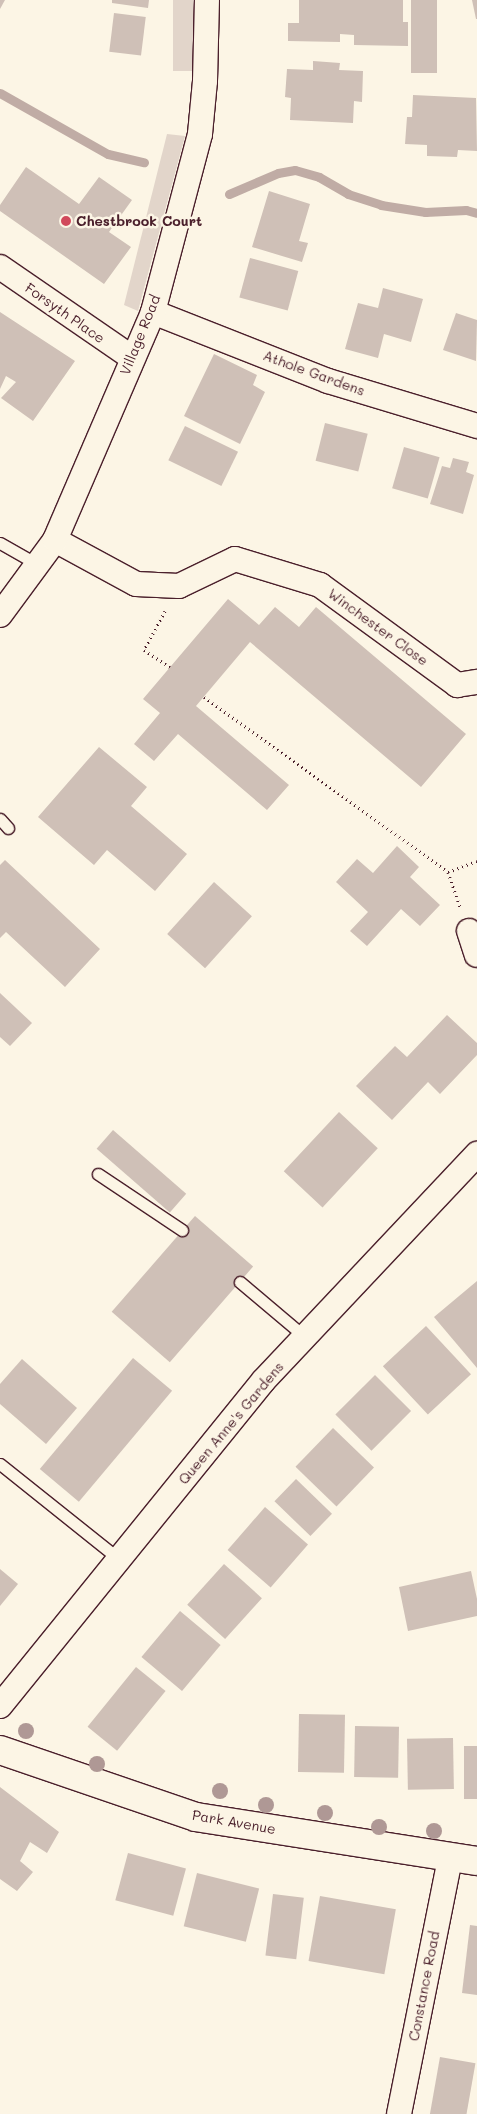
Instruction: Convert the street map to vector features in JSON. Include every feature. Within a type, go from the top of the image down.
[{"type":"street","name":"Village Road","points":[[0,615],[55,540],[132,357],[153,312],[200,134],[205,81],[207,0]]},
{"type":"street","name":"Forsyth Place","points":[[0,267],[132,357]]},
{"type":"street","name":"Athole Gardens","points":[[153,312],[328,380],[477,426]]},
{"type":"street","name":"Winchester Close","points":[[55,540],[136,584],[179,586],[235,559],[320,585],[457,685],[477,682]]},
{"type":"street","points":[[469,931],[477,955]]},
{"type":"street","name":"Queen Anne's Gardens","points":[[0,1706],[264,1380],[477,1154]]},
{"type":"street","name":"Park Avenue","points":[[0,1750],[196,1817],[477,1862]]},
{"type":"street","name":"Constance Road","points":[[399,2114],[450,1858]]},
{"type":"lane","points":[[0,543],[37,564]]},
{"type":"lane","points":[[0,819],[8,828]]},
{"type":"lane","points":[[98,1174],[182,1230]]},
{"type":"lane","points":[[240,1282],[304,1337]]},
{"type":"lane","points":[[0,1464],[119,1559]]},
{"type":"path","points":[[170,667],[144,650],[179,586]]},
{"type":"path","points":[[204,697],[448,872],[469,931]]},
{"type":"path","points":[[448,872],[477,862]]},
{"type":"shaded area","points":[[173,0],[194,0],[194,71],[173,71]]},
{"type":"shaded area","points":[[167,134],[185,136],[138,311],[124,305]]},
{"type":"building","points":[[0,0],[5,0],[0,9]]},
{"type":"building","points":[[112,0],[149,0],[148,8],[112,3]]},
{"type":"building","points":[[299,0],[403,0],[403,22],[408,22],[408,46],[354,45],[354,35],[340,34],[340,42],[288,41],[288,23],[299,23]]},
{"type":"building","points":[[411,0],[437,0],[437,73],[411,73]]},
{"type":"building","points":[[472,0],[477,0],[477,19],[476,19]]},
{"type":"building","points":[[114,13],[146,17],[141,56],[109,52]]},
{"type":"building","points":[[313,61],[340,63],[339,70],[363,71],[362,102],[354,101],[353,123],[290,120],[291,98],[285,97],[287,69],[313,70]]},
{"type":"building","points":[[413,95],[476,98],[477,151],[458,150],[457,157],[427,156],[427,145],[405,144],[407,117],[412,117]]},
{"type":"building","name":"Chestbrook Court","points":[[26,167],[79,204],[99,177],[132,200],[109,232],[131,247],[104,284],[0,211],[0,205]]},
{"type":"building","points":[[269,191],[310,204],[299,241],[308,243],[302,262],[252,247]]},
{"type":"building","points":[[250,258],[298,271],[288,311],[239,298]]},
{"type":"building","points":[[383,288],[423,299],[411,342],[384,334],[378,358],[345,349],[358,303],[378,308]]},
{"type":"building","points":[[0,312],[75,361],[33,421],[1,398],[16,382],[6,376],[0,389]]},
{"type":"building","points":[[456,313],[477,320],[476,361],[443,350]]},
{"type":"building","points":[[214,354],[257,375],[253,385],[265,392],[240,444],[184,416]]},
{"type":"building","points":[[325,423],[368,434],[358,471],[316,461]]},
{"type":"building","points":[[185,426],[238,452],[221,486],[168,460]]},
{"type":"building","points":[[404,447],[440,457],[428,499],[392,488]]},
{"type":"building","points":[[453,458],[469,462],[466,472],[474,475],[463,514],[430,504],[442,466],[450,468]]},
{"type":"building","points":[[228,599],[259,625],[275,607],[299,627],[316,607],[466,734],[421,787],[250,642],[196,706],[289,785],[267,810],[178,734],[154,761],[134,744],[160,713],[143,699]]},
{"type":"building","points":[[99,747],[147,787],[131,806],[187,854],[155,891],[107,850],[94,865],[38,817]]},
{"type":"building","points":[[397,846],[419,867],[410,877],[440,905],[420,926],[401,909],[367,946],[350,931],[368,912],[336,882],[357,859],[373,873]]},
{"type":"building","points":[[5,860],[100,949],[65,987],[6,932],[0,938],[0,865]]},
{"type":"building","points":[[214,882],[252,916],[205,968],[167,934]]},
{"type":"building","points":[[0,993],[32,1023],[10,1046],[0,1037]]},
{"type":"building","points":[[447,1015],[477,1043],[477,1055],[440,1094],[428,1082],[392,1120],[356,1086],[395,1046],[407,1057]]},
{"type":"building","points":[[339,1112],[378,1148],[323,1207],[284,1171]]},
{"type":"building","points":[[113,1130],[186,1194],[170,1213],[97,1149]]},
{"type":"building","points":[[195,1216],[253,1267],[170,1362],[112,1312]]},
{"type":"building","points":[[477,1281],[477,1368],[434,1317]]},
{"type":"building","points":[[426,1326],[471,1374],[428,1415],[383,1366]]},
{"type":"building","points":[[133,1358],[172,1391],[79,1502],[40,1469]]},
{"type":"building","points":[[22,1359],[77,1408],[46,1444],[0,1404],[0,1384]]},
{"type":"building","points":[[375,1375],[411,1411],[371,1451],[335,1415]]},
{"type":"building","points":[[333,1428],[374,1468],[336,1506],[295,1467]]},
{"type":"building","points":[[296,1479],[332,1514],[310,1536],[274,1501]]},
{"type":"building","points":[[265,1507],[308,1544],[271,1587],[228,1550]]},
{"type":"building","points":[[224,1564],[262,1598],[225,1639],[187,1605]]},
{"type":"building","points":[[0,1569],[18,1584],[0,1606]]},
{"type":"building","points":[[471,1571],[477,1599],[477,1616],[408,1631],[399,1587]]},
{"type":"building","points":[[180,1611],[221,1645],[182,1691],[141,1657]]},
{"type":"building","points":[[136,1667],[166,1691],[117,1751],[88,1727]]},
{"type":"building","points":[[299,1714],[345,1715],[344,1773],[298,1772]]},
{"type":"building","points":[[355,1726],[399,1727],[398,1778],[354,1777]]},
{"type":"building","points":[[453,1738],[454,1789],[408,1790],[407,1739]]},
{"type":"building","points":[[464,1746],[477,1746],[477,1799],[464,1799]]},
{"type":"building","points":[[0,1787],[59,1832],[47,1853],[30,1842],[20,1861],[33,1872],[17,1891],[0,1879]]},
{"type":"building","points":[[128,1853],[186,1869],[173,1916],[115,1900]]},
{"type":"building","points":[[197,1873],[259,1888],[246,1942],[184,1926]]},
{"type":"building","points":[[273,1894],[304,1898],[296,1959],[265,1956]]},
{"type":"building","points":[[320,1896],[396,1909],[384,1974],[309,1961]]},
{"type":"building","points":[[470,1925],[477,1926],[477,1995],[462,1993]]},
{"type":"building","points":[[440,2057],[475,2063],[467,2114],[430,2114]]},
{"type":"waterway","points":[[0,93],[108,154],[144,162]]},
{"type":"waterway","points":[[229,194],[278,173],[295,170],[319,177],[348,194],[381,205],[425,212],[466,210],[477,213]]},
{"type":"place","name":"Chestbrook Court","points":[[66,221]]}]
